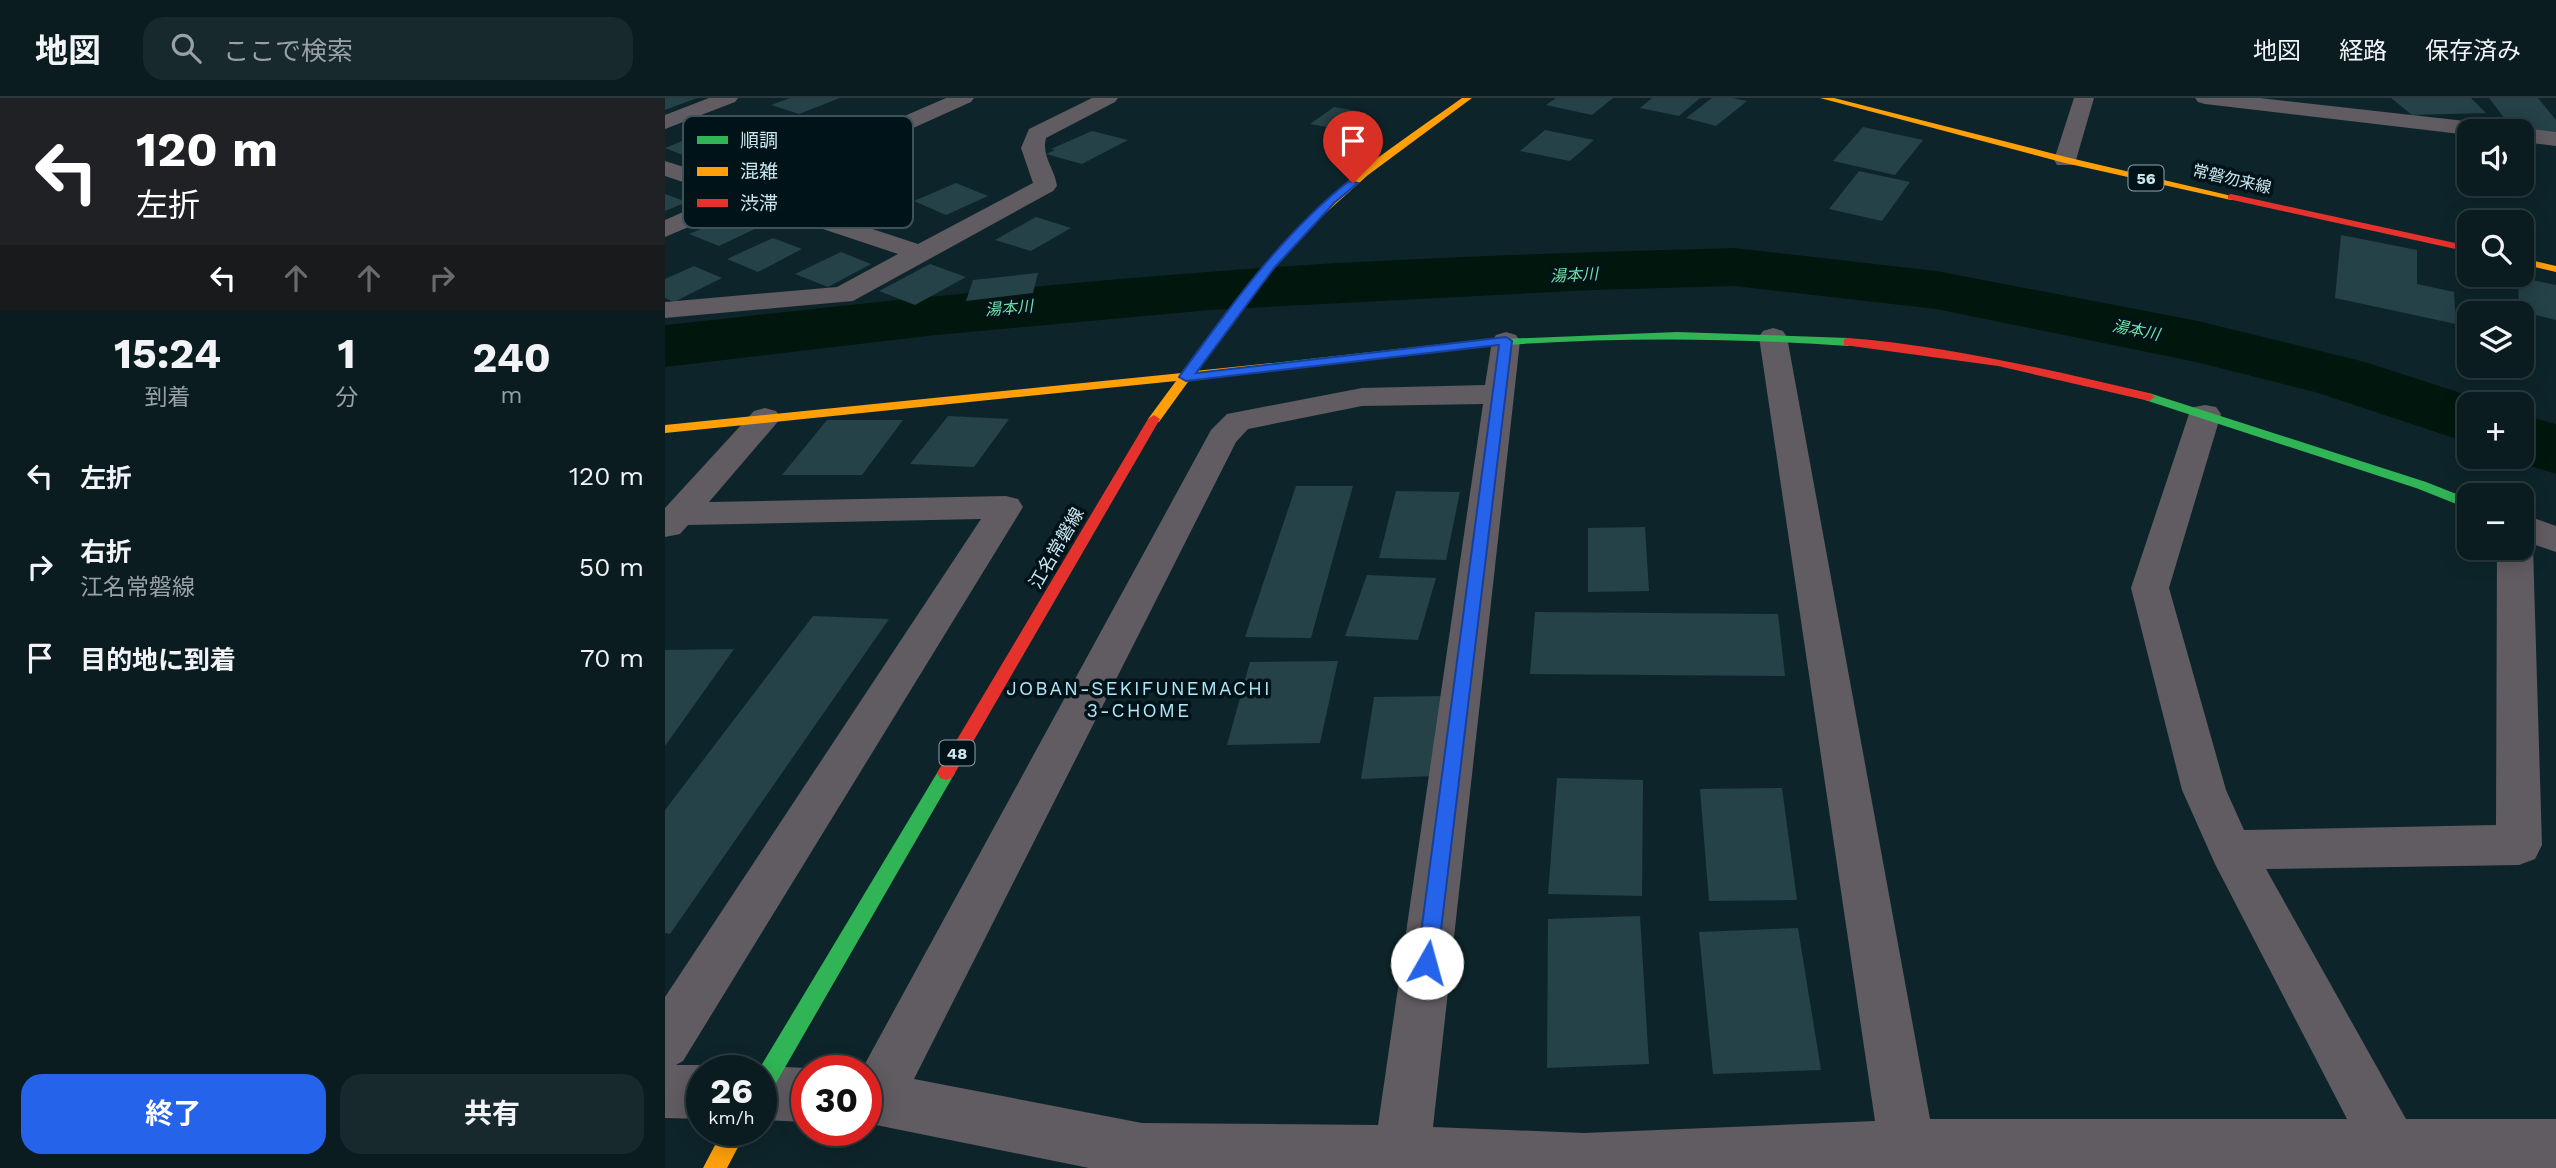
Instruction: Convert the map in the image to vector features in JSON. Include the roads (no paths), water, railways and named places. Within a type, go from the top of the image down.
[{"type":"main road","name":"江名常磐線","points":[[777,1060],[1153,420],[1271,265],[1331,201],[1396,149],[1468,98]]},
{"type":"main road","name":"常磐勿来線","points":[[1824,98],[2065,160],[2457,246]]},
{"type":"main road","points":[[2534,264],[2556,269]]},
{"type":"main road","points":[[665,429],[1186,377],[1506,341],[1695,336],[1773,337],[1886,345],[1998,362],[2129,391],[2421,485],[2457,499]]},
{"type":"main road","points":[[714,1168],[727,1146]]},
{"type":"street","points":[[665,122],[728,98]]},
{"type":"street","points":[[913,120],[964,98]]},
{"type":"street","points":[[665,310],[843,295],[1045,186],[1046,181],[1032,155],[1033,140],[1037,134],[1108,98]]},
{"type":"street","points":[[2065,160],[2084,98]]},
{"type":"street","points":[[2205,98],[2457,127]]},
{"type":"street","points":[[2534,136],[2556,139]]},
{"type":"street","points":[[665,168],[683,174]]},
{"type":"street","points":[[665,229],[683,221]]},
{"type":"street","points":[[843,228],[920,253]]},
{"type":"street","points":[[1773,337],[1907,1147]]},
{"type":"street","points":[[1402,1153],[1506,341]]},
{"type":"street","points":[[882,1077],[1221,437],[1238,421],[1362,397],[1499,394]]},
{"type":"street","points":[[2205,414],[2150,588],[2204,790],[2231,850],[2390,1145]]},
{"type":"street","points":[[672,522],[765,418]]},
{"type":"street","points":[[665,1043],[1006,507],[672,522]]},
{"type":"street","points":[[2534,531],[2556,540]]},
{"type":"street","points":[[2231,850],[2519,845],[2515,560]]},
{"type":"street","points":[[665,1091],[686,1092]]},
{"type":"street","points":[[882,1098],[1142,1151],[1402,1153],[1584,1161],[1907,1147],[2556,1147]]},
{"type":"waterway","name":"湯本川","points":[[665,346],[936,315],[1210,291],[1592,271],[1735,267],[1936,290],[2198,342],[2340,377],[2457,416]]},
{"type":"waterway","name":"湯本川","points":[[2534,442],[2556,450]]},
{"type":"district","name":"JOBAN-SEKIFUNEMACHI 3-CHOME","points":[[1139,699]]}]
